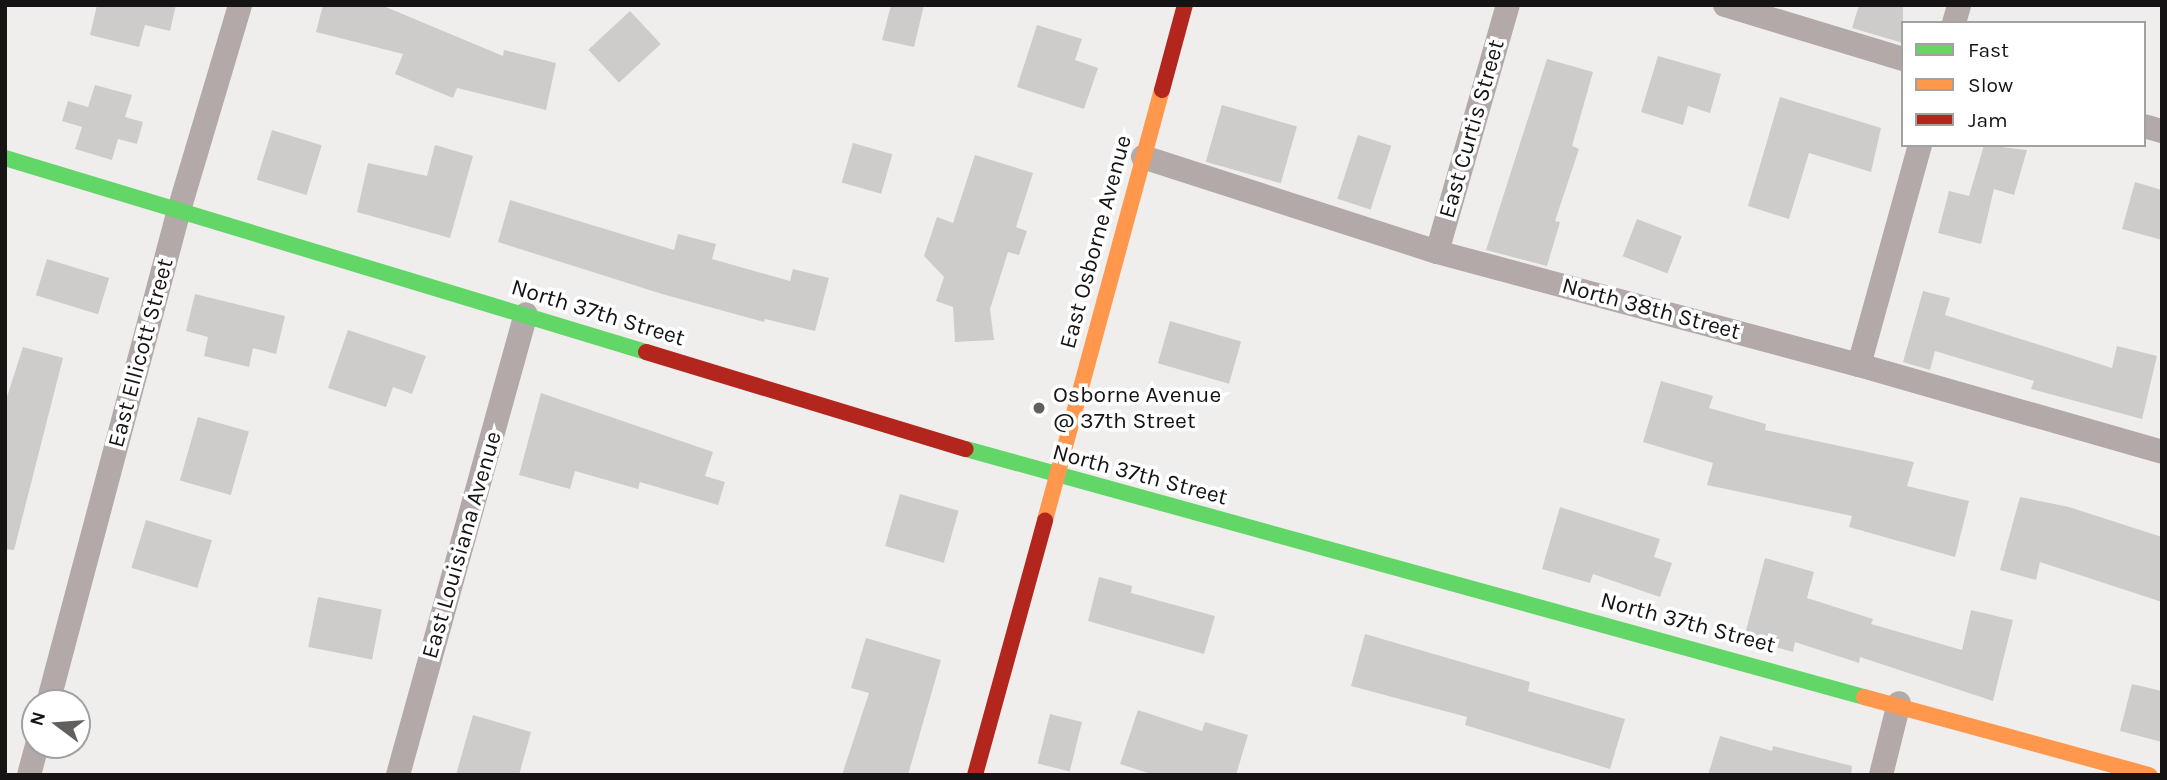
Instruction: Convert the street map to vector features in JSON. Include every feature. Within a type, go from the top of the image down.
[{"type":"street","name":"East Ellicott Street","points":[[52,689],[179,210],[240,5]]},
{"type":"street","name":"East Osborne Avenue","points":[[975,775],[1185,5]]},
{"type":"street","name":"East Curtis Street","points":[[1437,252],[1508,5]]},
{"type":"street","points":[[1725,5],[1901,58]]},
{"type":"street","points":[[1859,365],[1919,147]]},
{"type":"street","name":"North 38th Street","points":[[1143,157],[1437,252],[1859,365],[2162,452]]},
{"type":"street","name":"North 37th Street","points":[[5,158],[1055,476],[1899,703],[2150,775]]},
{"type":"street","name":"East Louisiana Avenue","points":[[398,775],[526,314]]},
{"type":"street","points":[[1881,775],[1899,703]]},
{"type":"building","points":[[97,5],[176,5],[170,31],[145,25],[139,47],[90,35]]},
{"type":"building","points":[[323,5],[381,5],[503,56],[504,50],[556,63],[546,110],[457,88],[453,98],[395,74],[403,54],[316,32]]},
{"type":"building","points":[[891,5],[924,5],[914,47],[882,40]]},
{"type":"building","points":[[1859,5],[1903,5],[1901,42],[1852,28]]},
{"type":"building","points":[[630,11],[661,44],[619,83],[588,50]]},
{"type":"building","points":[[1037,25],[1082,39],[1075,60],[1098,68],[1084,109],[1017,87]]},
{"type":"building","points":[[1658,56],[1721,74],[1710,113],[1688,106],[1683,125],[1641,112]]},
{"type":"building","points":[[1547,59],[1593,72],[1572,146],[1579,149],[1555,221],[1560,222],[1547,266],[1486,250]]},
{"type":"building","points":[[95,85],[132,95],[125,117],[143,122],[137,144],[118,139],[112,160],[75,149],[82,127],[62,121],[68,101],[88,107]]},
{"type":"building","points":[[1780,97],[1881,128],[1871,172],[1809,153],[1789,219],[1748,206]]},
{"type":"building","points":[[1222,105],[1297,126],[1281,183],[1206,162]]},
{"type":"building","points":[[272,130],[322,145],[307,195],[257,180]]},
{"type":"building","points":[[1358,135],[1391,146],[1371,210],[1337,199]]},
{"type":"building","points":[[853,143],[892,154],[881,194],[842,182]]},
{"type":"building","points":[[435,145],[473,156],[450,238],[357,212],[368,163],[427,176]]},
{"type":"building","points":[[1983,147],[2027,150],[2014,195],[1994,189],[1981,244],[1938,233],[1949,191],[1969,196]]},
{"type":"building","points":[[975,155],[1033,173],[1016,227],[1027,231],[1019,255],[1008,252],[990,309],[994,340],[955,342],[953,307],[936,301],[944,277],[924,256],[937,217],[953,223]]},
{"type":"building","points":[[2135,182],[2162,190],[2162,240],[2122,229]]},
{"type":"building","points":[[510,200],[674,250],[678,234],[716,244],[712,259],[790,281],[793,269],[829,278],[815,331],[765,319],[764,322],[662,294],[498,242]]},
{"type":"building","points":[[1637,219],[1682,236],[1667,274],[1623,256]]},
{"type":"building","points":[[47,259],[109,278],[98,314],[36,295]]},
{"type":"building","points":[[1923,291],[1950,298],[1945,315],[2112,368],[2117,346],[2157,356],[2142,419],[2031,389],[2034,381],[1935,351],[1930,370],[1903,362]]},
{"type":"building","points":[[195,294],[285,316],[276,354],[253,348],[249,367],[204,356],[208,337],[186,331]]},
{"type":"building","points":[[1170,321],[1241,341],[1229,384],[1158,363]]},
{"type":"building","points":[[348,330],[426,356],[412,394],[393,387],[386,407],[328,388]]},
{"type":"building","points":[[23,347],[63,358],[14,550],[5,549],[5,403]]},
{"type":"building","points":[[1661,381],[1713,396],[1709,408],[1766,424],[1765,430],[1914,462],[1907,486],[1969,501],[1955,557],[1849,527],[1852,516],[1707,485],[1713,463],[1643,442]]},
{"type":"building","points":[[541,393],[713,452],[705,476],[725,482],[718,505],[640,482],[638,489],[575,471],[570,489],[519,475]]},
{"type":"building","points":[[198,417],[249,432],[231,495],[180,480]]},
{"type":"building","points":[[900,494],[959,511],[944,563],[885,546]]},
{"type":"building","points":[[2020,497],[2069,507],[2162,537],[2162,602],[2040,562],[2036,580],[2000,570]]},
{"type":"building","points":[[1560,507],[1660,539],[1654,557],[1672,563],[1660,597],[1593,574],[1590,583],[1542,569]]},
{"type":"building","points":[[146,520],[212,540],[197,588],[131,568]]},
{"type":"building","points":[[1765,558],[1814,572],[1807,598],[1873,619],[1871,624],[1962,650],[1971,610],[2013,620],[1993,701],[1860,657],[1859,663],[1795,642],[1793,652],[1744,638]]},
{"type":"building","points":[[1099,577],[1132,586],[1131,593],[1215,616],[1204,654],[1088,621]]},
{"type":"building","points":[[318,597],[382,609],[372,659],[308,647]]},
{"type":"building","points":[[1365,634],[1530,682],[1528,691],[1625,719],[1610,769],[1465,725],[1467,717],[1351,686]]},
{"type":"building","points":[[866,638],[941,660],[908,775],[842,775],[869,693],[851,688]]},
{"type":"building","points":[[2132,684],[2162,691],[2162,742],[2120,731]]},
{"type":"building","points":[[1138,710],[1202,731],[1205,722],[1248,735],[1236,775],[1154,775],[1120,764]]},
{"type":"building","points":[[1050,714],[1082,722],[1070,771],[1038,763]]},
{"type":"building","points":[[473,715],[531,732],[519,775],[456,775]]},
{"type":"building","points":[[1720,736],[1772,751],[1773,746],[1852,766],[1851,775],[1708,775]]},
{"type":"traffic: fast","points":[[5,158],[646,352]]},
{"type":"traffic: fast","points":[[966,449],[1864,697]]},
{"type":"traffic: slow","points":[[1045,520],[1162,90]]},
{"type":"traffic: slow","points":[[1864,697],[2150,775]]},
{"type":"traffic: jam","points":[[1162,90],[1185,5]]},
{"type":"traffic: jam","points":[[646,352],[966,449]]},
{"type":"traffic: jam","points":[[975,775],[1045,520]]},
{"type":"place","name":"Osborne Avenue @ 37th Street","points":[[1039,408]]}]
